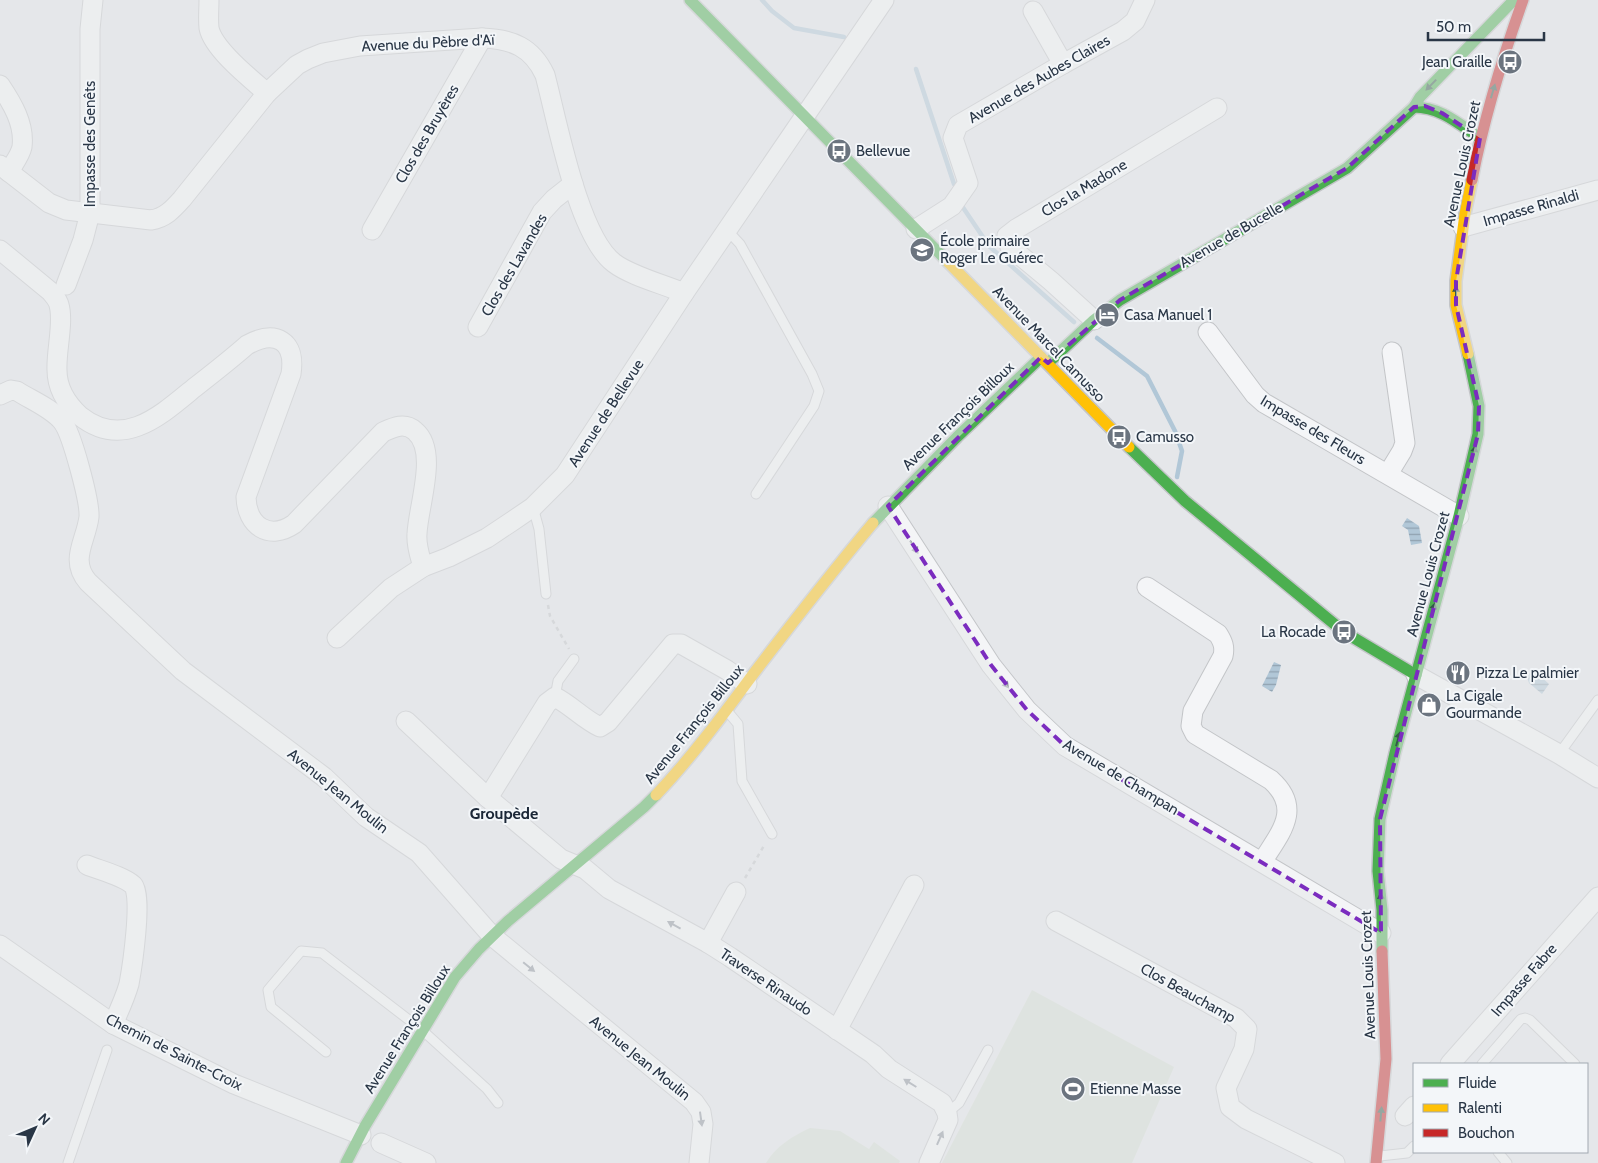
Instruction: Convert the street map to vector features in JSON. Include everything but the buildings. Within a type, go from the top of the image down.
[{"type":"street","name":"Impasse des Genêts","points":[[66,285],[85,234],[90,213],[90,29],[93,0]]},
{"type":"street","points":[[209,0],[209,29],[216,42],[244,73],[267,93]]},
{"type":"street","name":"Avenue Marcel Camusso","points":[[690,0],[1155,473],[1344,632],[1416,675]]},
{"type":"street","name":"Avenue de Bellevue","points":[[337,638],[383,594],[423,567],[449,557],[487,538],[534,507],[574,463],[684,293],[884,0]]},
{"type":"street","name":"Avenue des Aubes Claires","points":[[916,229],[952,206],[968,183],[953,138],[958,125],[1123,31],[1135,21],[1145,0]]},
{"type":"street","name":"Avenue de Bucelle","points":[[1045,360],[1120,300],[1347,168],[1414,107],[1420,97],[1514,0]]},
{"type":"street","name":"Avenue Louis Crozet","points":[[1377,1160],[1386,1059],[1381,932],[1382,910],[1378,871],[1380,819],[1395,753],[1459,516],[1476,443],[1479,406],[1476,386],[1456,305],[1456,281],[1463,227],[1480,138],[1503,55],[1523,0]]},
{"type":"street","points":[[1033,12],[1063,64]]},
{"type":"street","name":"Clos des Bruyères","points":[[372,230],[482,38]]},
{"type":"street","name":"Avenue du Pèbre d'Aï","points":[[4,168],[49,203],[66,210],[151,220],[160,218],[172,210],[267,93],[297,65],[323,53],[370,45],[499,38],[517,44],[531,54],[540,64],[545,75],[573,184],[590,228],[602,250],[612,262],[626,271],[684,293]]},
{"type":"street","points":[[0,85],[18,115],[22,136],[22,148],[4,168]]},
{"type":"street","points":[[1414,107],[1425,106],[1442,113],[1460,123],[1480,138]]},
{"type":"street","name":"Clos la Madone","points":[[1094,320],[1010,247],[1007,236],[1216,108]]},
{"type":"street","name":"Clos des Lavandes","points":[[478,327],[542,212],[554,199],[573,184]]},
{"type":"street","name":"Impasse Rinaldi","points":[[1463,227],[1598,190]]},
{"type":"street","points":[[0,250],[58,300],[60,314],[56,369],[58,380],[64,396],[74,410],[90,423],[104,429],[116,431],[142,426],[165,411],[248,345],[257,340],[265,337],[273,338],[289,348],[292,358],[291,374],[246,497],[246,508],[250,518],[266,530],[274,532],[284,530],[294,524],[383,432],[394,427],[404,426],[412,428],[420,435],[427,452],[417,534],[417,548],[423,567]]},
{"type":"street","name":"Impasse des Fleurs","points":[[1208,332],[1255,396],[1264,403],[1459,516]]},
{"type":"street","points":[[1388,474],[1405,443],[1392,352]]},
{"type":"street","name":"Avenue François Billoux","points":[[346,1163],[422,1030],[455,977],[492,936],[644,807],[668,782],[747,684],[818,588],[875,520],[957,437],[1045,360]]},
{"type":"street","name":"Avenue Jean Moulin","points":[[0,395],[11,390],[17,391],[53,413],[66,427],[72,441],[89,508],[78,563],[79,569],[88,582],[182,671],[324,777],[366,817],[419,853],[492,936],[694,1102],[701,1112],[703,1124],[698,1163]]},
{"type":"street","name":"Avenue de Champan","points":[[888,506],[991,665],[1026,710],[1065,746],[1381,932]]},
{"type":"street","points":[[1148,587],[1218,634],[1223,641],[1223,656],[1193,711],[1191,726],[1196,734],[1271,780],[1280,788],[1286,799],[1288,811],[1286,823],[1262,862]]},
{"type":"street","points":[[488,798],[547,703],[555,697],[565,702],[589,722],[600,727],[608,722],[673,644],[681,644],[727,670],[747,684]]},
{"type":"street","points":[[1416,675],[1559,754],[1598,778]]},
{"type":"street","name":"Traverse Rinaudo","points":[[406,721],[488,798],[561,859],[584,869],[609,889],[708,943],[873,1054],[889,1069],[942,1103],[947,1113]]},
{"type":"street","points":[[87,865],[125,880],[137,892],[138,908],[129,983],[113,1024]]},
{"type":"street","points":[[838,1030],[914,885]]},
{"type":"street","points":[[708,943],[736,892]]},
{"type":"street","name":"Impasse Fabre","points":[[1451,1063],[1598,897]]},
{"type":"street","name":"Clos Beauchamp","points":[[1056,921],[1236,1018],[1247,1029],[1244,1049],[1226,1088],[1230,1107],[1246,1119],[1336,1163]]},
{"type":"street","name":"Chemin de Sainte-Croix","points":[[0,945],[113,1024],[234,1084],[361,1135]]},
{"type":"street","points":[[929,1163],[948,1120],[947,1113]]},
{"type":"street","points":[[381,1143],[426,1163]]},
{"type":"lane","points":[[727,230],[740,244],[812,374],[819,392],[814,406],[756,494]]},
{"type":"lane","points":[[534,507],[539,530],[546,594]]},
{"type":"lane","points":[[555,697],[558,681],[574,659]]},
{"type":"lane","points":[[1559,754],[1598,700]]},
{"type":"lane","points":[[726,710],[738,724],[742,781],[772,834]]},
{"type":"lane","points":[[326,1052],[271,1007],[268,990],[301,951],[322,953],[422,1030],[487,1089],[498,1103]]},
{"type":"lane","points":[[1483,1063],[1520,1020],[1525,1018],[1530,1020],[1574,1063]]},
{"type":"lane","points":[[68,1163],[107,1050]]},
{"type":"lane","points":[[947,1113],[959,1103],[988,1050]]},
{"type":"lane","points":[[1377,1160],[1407,1153],[1413,1147]]},
{"type":"lane","points":[[1499,1153],[1507,1163]]},
{"type":"path","points":[[546,594],[550,616],[574,659]]},
{"type":"path","points":[[736,892],[772,834]]},
{"type":"highlighted area","points":[[1425,106],[1442,113],[1480,138],[1456,281],[1456,305],[1479,406],[1478,434],[1380,819],[1381,933],[1065,746],[1027,710],[991,665],[888,506],[1041,357],[1048,363],[1120,300],[1347,168],[1414,107]]},
{"type":"shaded area","name":"Etienne Masse","points":[[1032,990],[1174,1067],[1132,1163],[942,1163]]},
{"type":"shaded area","points":[[810,1128],[840,1131],[869,1149],[874,1142],[900,1161],[899,1163],[766,1163],[785,1142]]},
{"type":"water","points":[[1407,518],[1419,526],[1422,543],[1411,545],[1408,530],[1402,526]]},
{"type":"water","points":[[1274,662],[1281,665],[1276,685],[1272,692],[1262,686]]},
{"type":"water","points":[[1530,673],[1534,675],[1537,673],[1549,684],[1542,694],[1529,683],[1527,677]]},
{"type":"waterway","points":[[762,0],[772,11],[794,28],[844,37]]},
{"type":"waterway","points":[[916,69],[954,184]]},
{"type":"waterway","points":[[962,206],[989,246],[1074,322]]},
{"type":"waterway","points":[[1097,338],[1147,376],[1175,431],[1182,451],[1177,477]]},
{"type":"traffic: fast","points":[[690,0],[948,262]]},
{"type":"traffic: fast","points":[[1048,363],[1094,320],[1120,300],[1347,168],[1414,107],[1420,97],[1514,0]]},
{"type":"traffic: fast","points":[[1414,107],[1441,113],[1480,138]]},
{"type":"traffic: fast","points":[[1382,951],[1382,910],[1378,871],[1380,819],[1395,753],[1459,516],[1478,434],[1479,406],[1468,354]]},
{"type":"traffic: fast","points":[[873,523],[957,437],[1041,357]]},
{"type":"traffic: fast","points":[[1129,447],[1185,501],[1344,632],[1416,675]]},
{"type":"traffic: fast","points":[[346,1163],[365,1126],[455,977],[479,949],[508,921],[656,795]]},
{"type":"traffic: slow","points":[[1468,354],[1456,305],[1456,281],[1465,214],[1472,180]]},
{"type":"traffic: slow","points":[[948,262],[1129,447]]},
{"type":"traffic: slow","points":[[656,795],[707,736],[798,616],[873,523]]},
{"type":"traffic: jam","points":[[1472,180],[1494,89],[1523,0]]},
{"type":"traffic: jam","points":[[1376,1163],[1386,1059],[1382,951]]},
{"type":"place","name":"Jean Graille","points":[[1510,62]]},
{"type":"place","name":"Bellevue","points":[[839,151]]},
{"type":"place","name":"École primaire Roger Le Guérec","points":[[922,250]]},
{"type":"place","name":"Casa Manuel 1","points":[[1107,315]]},
{"type":"place","name":"Camusso","points":[[1119,437]]},
{"type":"place","name":"La Rocade","points":[[1344,632]]},
{"type":"place","name":"Pizza Le palmier","points":[[1458,673]]},
{"type":"place","name":"La Cigale Gourmande","points":[[1429,705]]},
{"type":"place","name":"Etienne Masse","points":[[1073,1089]]},
{"type":"district","name":"Groupède","points":[[504,813]]}]
